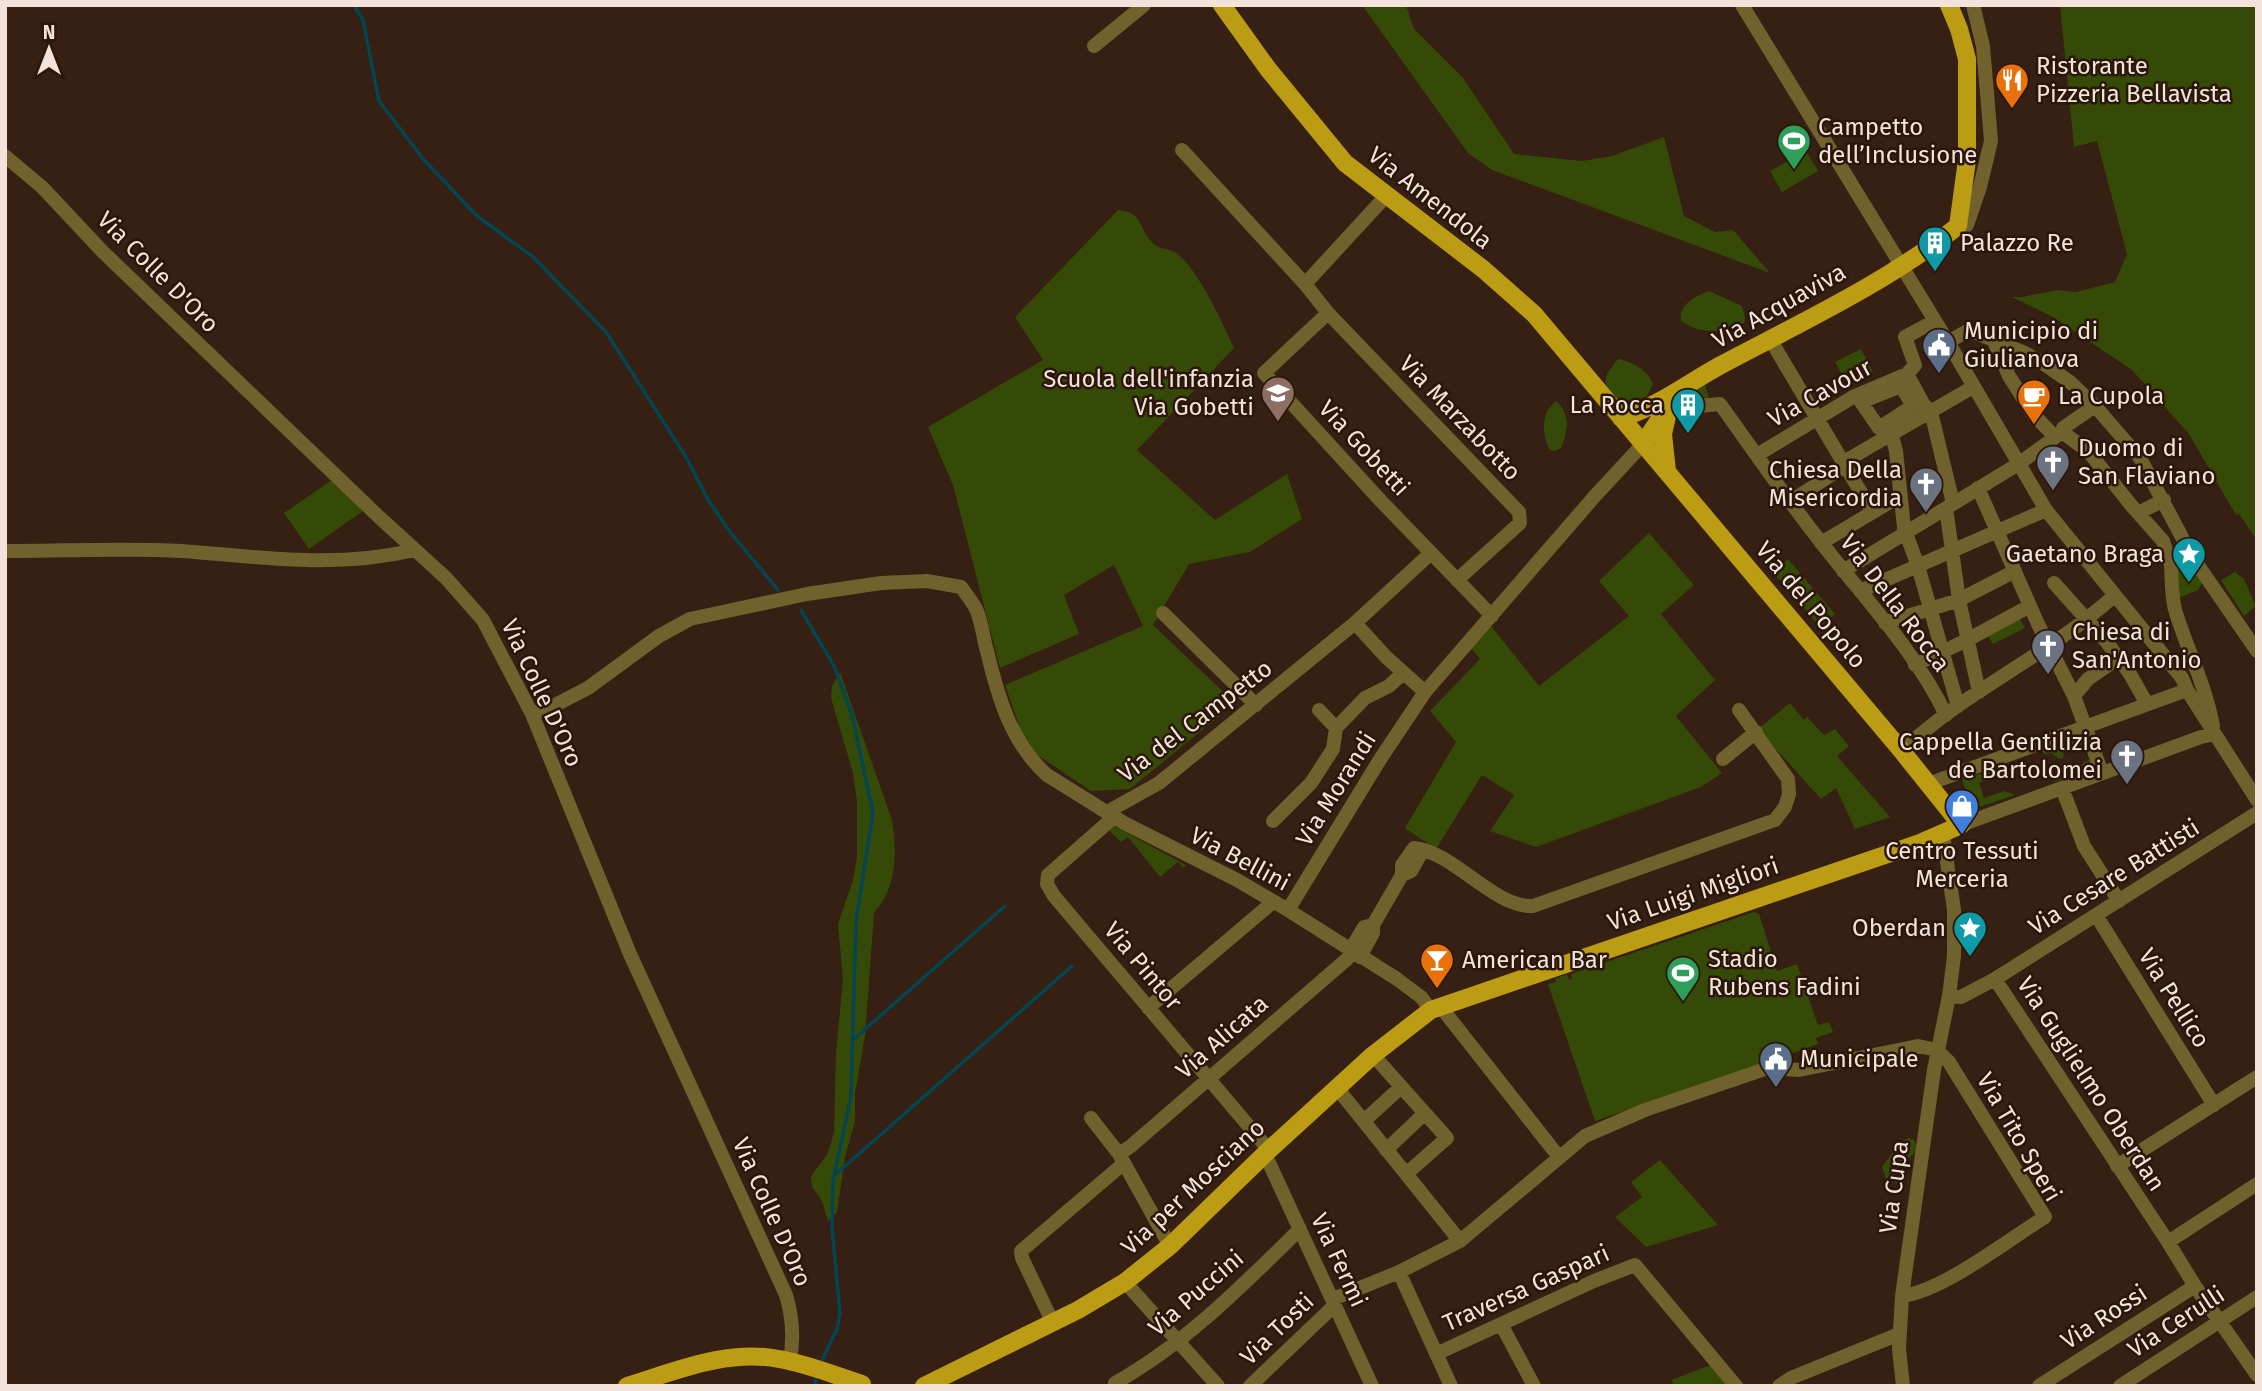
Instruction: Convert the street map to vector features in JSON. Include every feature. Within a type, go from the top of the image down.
[{"type":"main road","name":"Via Amendola","points":[[1222,5],[1268,69],[1345,163],[1483,269],[1534,314],[1621,418]]},
{"type":"main road","points":[[1950,5],[1967,59],[1967,160],[1958,226]]},
{"type":"main road","name":"Via Acquaviva","points":[[1639,438],[1644,415],[1663,406],[1680,389],[1900,266],[1958,226]]},
{"type":"main road","name":"Via Acquaviva","points":[[1621,418],[1663,406]]},
{"type":"main road","points":[[1663,406],[1667,472]]},
{"type":"main road","name":"Via del Popolo","points":[[1621,418],[1961,825]]},
{"type":"main road","name":"Via Luigi Migliori","points":[[1436,1008],[1943,835],[1961,825]]},
{"type":"main road","name":"Via per Mosciano","points":[[925,1386],[1054,1323],[1125,1282],[1170,1246],[1373,1055],[1436,1008]]},
{"type":"main road","points":[[626,1386],[726,1358],[757,1356],[790,1361],[836,1379],[864,1385]]},
{"type":"street","points":[[1094,46],[1144,5]]},
{"type":"street","points":[[1742,5],[1948,342],[2046,510],[2182,678],[2257,800]]},
{"type":"street","points":[[1958,226],[1967,225],[1991,141],[1983,46],[1973,5]]},
{"type":"street","name":"Via Marzabotto","points":[[1182,149],[1305,284],[1328,313],[1519,512],[1520,523],[1457,580]]},
{"type":"street","name":"Via Colle D'Oro","points":[[5,156],[43,187],[103,252],[446,578],[483,620],[531,714],[630,954],[786,1295],[793,1326],[790,1361]]},
{"type":"street","points":[[1305,284],[1386,196]]},
{"type":"street","name":"Via Gobetti","points":[[1328,313],[1264,373],[1492,616]]},
{"type":"street","points":[[1935,321],[1905,337],[1915,365],[1907,374],[1924,405],[1931,412],[1949,506],[1959,600],[1979,692]]},
{"type":"street","points":[[1948,342],[1969,330],[2025,353],[2070,382],[2095,406],[2140,458],[2193,558],[2257,651]]},
{"type":"street","points":[[1770,339],[1872,511]]},
{"type":"street","points":[[1994,341],[2009,376],[2033,414],[2059,435],[2088,451],[2164,541],[2171,565],[2176,611],[2210,709],[2214,734]]},
{"type":"street","name":"Via Cavour","points":[[1757,455],[1817,418],[1907,374]]},
{"type":"street","points":[[1791,501],[1845,466],[1847,460],[1973,387]]},
{"type":"street","points":[[1857,400],[1896,451],[1906,533],[1958,706]]},
{"type":"street","name":"Via Della Rocca","points":[[1663,406],[1720,404],[1821,543],[1885,623],[1929,684],[1945,715]]},
{"type":"street","points":[[1843,571],[2020,463],[2095,406]]},
{"type":"street","points":[[1355,623],[1425,692],[1594,497],[1639,438]]},
{"type":"street","points":[[1978,488],[2074,696],[2102,773]]},
{"type":"street","points":[[1821,543],[1900,496]]},
{"type":"street","points":[[2138,513],[2164,500]]},
{"type":"street","points":[[1860,591],[2046,510]]},
{"type":"street","points":[[5,551],[180,551],[273,560],[334,561],[382,558],[415,550]]},
{"type":"street","name":"Via del Campetto","points":[[531,714],[588,688],[659,636],[690,619],[807,594],[881,583],[927,581],[961,587],[976,610],[1008,721],[1029,757],[1047,775],[1110,814],[1160,783],[1355,623],[1431,553]]},
{"type":"street","points":[[2171,565],[2184,555],[2193,558]]},
{"type":"street","points":[[1885,623],[1959,600],[2015,571]]},
{"type":"street","points":[[2054,583],[2088,620],[2130,674],[2147,704]]},
{"type":"street","points":[[1901,750],[1945,715],[2088,620],[2114,596]]},
{"type":"street","points":[[1915,665],[2031,606]]},
{"type":"street","points":[[1163,613],[1255,705]]},
{"type":"street","points":[[2187,690],[2193,674],[2192,656]]},
{"type":"street","points":[[2074,696],[2088,679],[2118,659]]},
{"type":"street","points":[[1273,821],[1311,783],[1333,749],[1336,728],[1365,698],[1389,686],[1403,673]]},
{"type":"street","points":[[1928,784],[2187,690]]},
{"type":"street","points":[[2187,690],[2210,709]]},
{"type":"street","name":"Via Morandi","points":[[1288,910],[1379,761],[1425,692]]},
{"type":"street","points":[[1319,710],[1336,728]]},
{"type":"street","points":[[1723,759],[1756,732],[1739,710]]},
{"type":"street","name":"Via Alicata","points":[[1054,1323],[1021,1251],[1121,1159],[1131,1146],[1354,954],[1364,927],[1373,925],[1402,875],[1411,871],[1423,850],[1438,856],[1516,904],[1533,905],[1775,820],[1785,807],[1789,794],[1788,779],[1756,732]]},
{"type":"street","points":[[1961,825],[2214,734]]},
{"type":"street","points":[[2062,788],[2084,846],[2119,901]]},
{"type":"street","name":"Via Cesare Battisti","points":[[1995,979],[2257,813]]},
{"type":"street","name":"Via Bellini","points":[[1110,814],[1237,880],[1406,985],[1436,1008],[1559,1157]]},
{"type":"street","name":"Via Pintor","points":[[1110,814],[1048,875],[1047,884],[1267,1152]]},
{"type":"street","points":[[1943,835],[1951,878],[1955,926],[1949,996]]},
{"type":"street","points":[[1148,1008],[1273,902]]},
{"type":"street","name":"Via Pellico","points":[[2095,915],[2214,1105]]},
{"type":"street","name":"Via Guglielmo Oberdan","points":[[1949,996],[1961,996],[1995,979],[2195,1286],[2257,1375]]},
{"type":"street","name":"Via Cupa","points":[[1903,1386],[1899,1334],[1902,1296],[1937,1050],[1949,996]]},
{"type":"street","points":[[1334,1302],[1460,1241],[1585,1136],[1611,1123],[1768,1068],[1799,1070],[1917,1046],[1937,1050]]},
{"type":"street","name":"Via Tito Speri","points":[[1902,1296],[1943,1282],[2045,1217],[1949,1062],[1937,1050]]},
{"type":"street","points":[[1373,1055],[1447,1138],[1406,1174]]},
{"type":"street","points":[[2118,1166],[2257,1077]]},
{"type":"street","points":[[1364,1121],[1401,1087]]},
{"type":"street","points":[[1337,1088],[1460,1241]]},
{"type":"street","points":[[1386,1150],[1425,1113]]},
{"type":"street","points":[[1091,1118],[1121,1159],[1170,1246]]},
{"type":"street","name":"Via Fermi","points":[[1267,1152],[1372,1386]]},
{"type":"street","points":[[2168,1242],[2257,1184]]},
{"type":"street","name":"Via Puccini","points":[[1115,1383],[1180,1342],[1239,1290],[1300,1229]]},
{"type":"street","name":"Traversa Gaspari","points":[[1436,1354],[1635,1265],[1736,1386]]},
{"type":"street","points":[[1399,1272],[1451,1386]]},
{"type":"street","points":[[1125,1282],[1218,1386]]},
{"type":"street","name":"Via Rossi","points":[[2039,1386],[2195,1286]]},
{"type":"street","name":"Via Cerulli","points":[[2120,1386],[2257,1297]]},
{"type":"street","name":"Via Tosti","points":[[1250,1386],[1334,1302]]},
{"type":"street","points":[[1501,1324],[1534,1386]]},
{"type":"street","points":[[1779,1386],[1791,1378],[1899,1334]]},
{"type":"green space","points":[[1362,5],[1406,5],[1414,29],[1463,78],[1514,154],[1582,161],[1612,156],[1664,137],[1684,216],[1715,232],[1733,230],[1770,273],[1492,170],[1468,153]]},
{"type":"green space","points":[[2060,5],[2257,5],[2257,540],[2239,514],[2236,515],[2189,434],[2132,370],[2053,317],[2012,297],[2057,290],[2076,292],[2115,282],[2127,254],[2097,141],[2074,147]]},
{"type":"green space","name":"Campetto dell’Inclusione","points":[[1806,151],[1818,171],[1782,192],[1770,171]]},
{"type":"green space","points":[[1118,210],[1133,214],[1155,245],[1175,252],[1183,259],[1209,296],[1234,348],[1137,450],[1215,520],[1287,474],[1302,519],[1250,552],[1189,564],[1153,625],[1235,703],[1130,789],[1091,791],[1027,748],[1005,685],[1143,626],[1114,565],[1064,595],[1079,634],[1000,668],[953,485],[928,427],[1043,360],[1015,317]]},
{"type":"green space","points":[[1709,291],[1742,306],[1744,323],[1712,331],[1697,329],[1681,321],[1685,306],[1693,298]]},
{"type":"green space","points":[[1861,349],[1873,372],[1847,385],[1835,362]]},
{"type":"green space","points":[[1618,359],[1634,364],[1648,375],[1653,384],[1647,396],[1627,405],[1609,389],[1606,376]]},
{"type":"green space","points":[[1704,382],[1710,400],[1683,402],[1683,396]]},
{"type":"green space","points":[[1556,401],[1564,411],[1567,423],[1561,448],[1555,451],[1550,450],[1547,444],[1544,424],[1547,411]]},
{"type":"green space","points":[[335,478],[367,508],[309,549],[284,513]]},
{"type":"green space","points":[[1649,533],[1694,585],[1661,614],[1715,680],[1676,716],[1722,773],[1701,787],[1536,847],[1490,831],[1514,795],[1482,775],[1436,849],[1405,828],[1456,742],[1430,711],[1480,659],[1471,648],[1491,626],[1539,686],[1629,616],[1599,581]]},
{"type":"green space","points":[[1788,559],[1835,614],[1820,627],[1773,572]]},
{"type":"green space","points":[[2181,562],[2192,567],[2202,583],[2198,590],[2179,598],[2177,565]]},
{"type":"green space","points":[[2235,572],[2244,579],[2256,606],[2244,616],[2221,580]]},
{"type":"green space","points":[[2017,614],[2025,628],[1993,644],[1985,632]]},
{"type":"green space","points":[[840,672],[892,820],[895,858],[887,892],[874,913],[865,1036],[855,1093],[855,1121],[845,1157],[837,1212],[828,1221],[822,1201],[812,1187],[811,1176],[827,1155],[834,1133],[836,1053],[843,979],[838,924],[853,880],[857,857],[857,802],[853,773],[831,698],[832,686]]},
{"type":"green space","points":[[1790,703],[1804,720],[1807,717],[1824,735],[1835,729],[1849,746],[1837,756],[1890,817],[1855,829],[1836,788],[1821,799],[1758,729]]},
{"type":"green space","points":[[2083,735],[2086,743],[2069,745],[2063,758],[2059,759],[2051,753],[2044,754],[2042,750]]},
{"type":"green space","points":[[2091,759],[2094,767],[2054,782],[2052,778],[2058,773],[2061,764],[2065,762],[2069,767],[2078,768]]},
{"type":"green space","points":[[2006,765],[2001,775],[1979,783],[1984,798],[2005,791],[2015,795],[1973,809],[1962,780]]},
{"type":"green space","points":[[1114,826],[1186,865],[1184,868],[1178,862],[1160,877],[1128,837],[1121,842],[1109,830]]},
{"type":"green space","name":"Stadio Rubens Fadini","points":[[1754,912],[1759,914],[1777,971],[1797,964],[1818,1025],[1829,1022],[1833,1032],[1816,1038],[1818,1044],[1790,1055],[1595,1121],[1548,984],[1567,974],[1569,980],[1572,979],[1571,974]]},
{"type":"green space","points":[[1909,1138],[1914,1140],[1917,1147],[1916,1152],[1903,1163],[1905,1178],[1902,1186],[1886,1179],[1882,1167],[1900,1142]]},
{"type":"green space","points":[[1660,1160],[1718,1225],[1646,1247],[1615,1217],[1642,1197],[1631,1182]]},
{"type":"green space","points":[[1711,1365],[1727,1386],[1675,1386],[1671,1380]]},
{"type":"waterway","points":[[354,5],[363,20],[379,101],[424,160],[477,216],[532,256],[606,332],[686,457],[707,498],[730,532],[778,590]]},
{"type":"waterway","points":[[801,610],[834,666],[852,715],[873,813],[856,920],[851,1096],[833,1181],[832,1227],[840,1313],[837,1329],[821,1362]]},
{"type":"waterway","points":[[854,1039],[1005,906]]},
{"type":"waterway","points":[[835,1175],[1072,966]]},
{"type":"waterway","points":[[815,1386],[816,1376]]},
{"type":"place","name":"Ristorante Pizzeria Bellavista","points":[[2012,110]]},
{"type":"place","name":"Campetto dell’Inclusione","points":[[1794,171]]},
{"type":"place","name":"Palazzo Re","points":[[1935,273]]},
{"type":"place","name":"Municipio di Giulianova","points":[[1939,375]]},
{"type":"place","name":"Scuola dell'infanzia Via Gobetti","points":[[1278,423]]},
{"type":"place","name":"La Cupola","points":[[2034,426]]},
{"type":"place","name":"La Rocca","points":[[1688,435]]},
{"type":"place","name":"Duomo di San Flaviano","points":[[2053,492]]},
{"type":"place","name":"Chiesa Della Misericordia","points":[[1926,514]]},
{"type":"place","name":"Gaetano Braga","points":[[2189,584]]},
{"type":"place","name":"Chiesa di San'Antonio","points":[[2048,676]]},
{"type":"place","name":"Cappella Gentilizia de Bartolomei","points":[[2127,786]]},
{"type":"place","name":"Centro Tessuti Merceria","points":[[1962,836]]},
{"type":"place","name":"Oberdan","points":[[1970,958]]},
{"type":"place","name":"American Bar","points":[[1437,990]]},
{"type":"place","name":"Stadio Rubens Fadini","points":[[1683,1003]]},
{"type":"place","name":"Municipale","points":[[1776,1089]]}]
